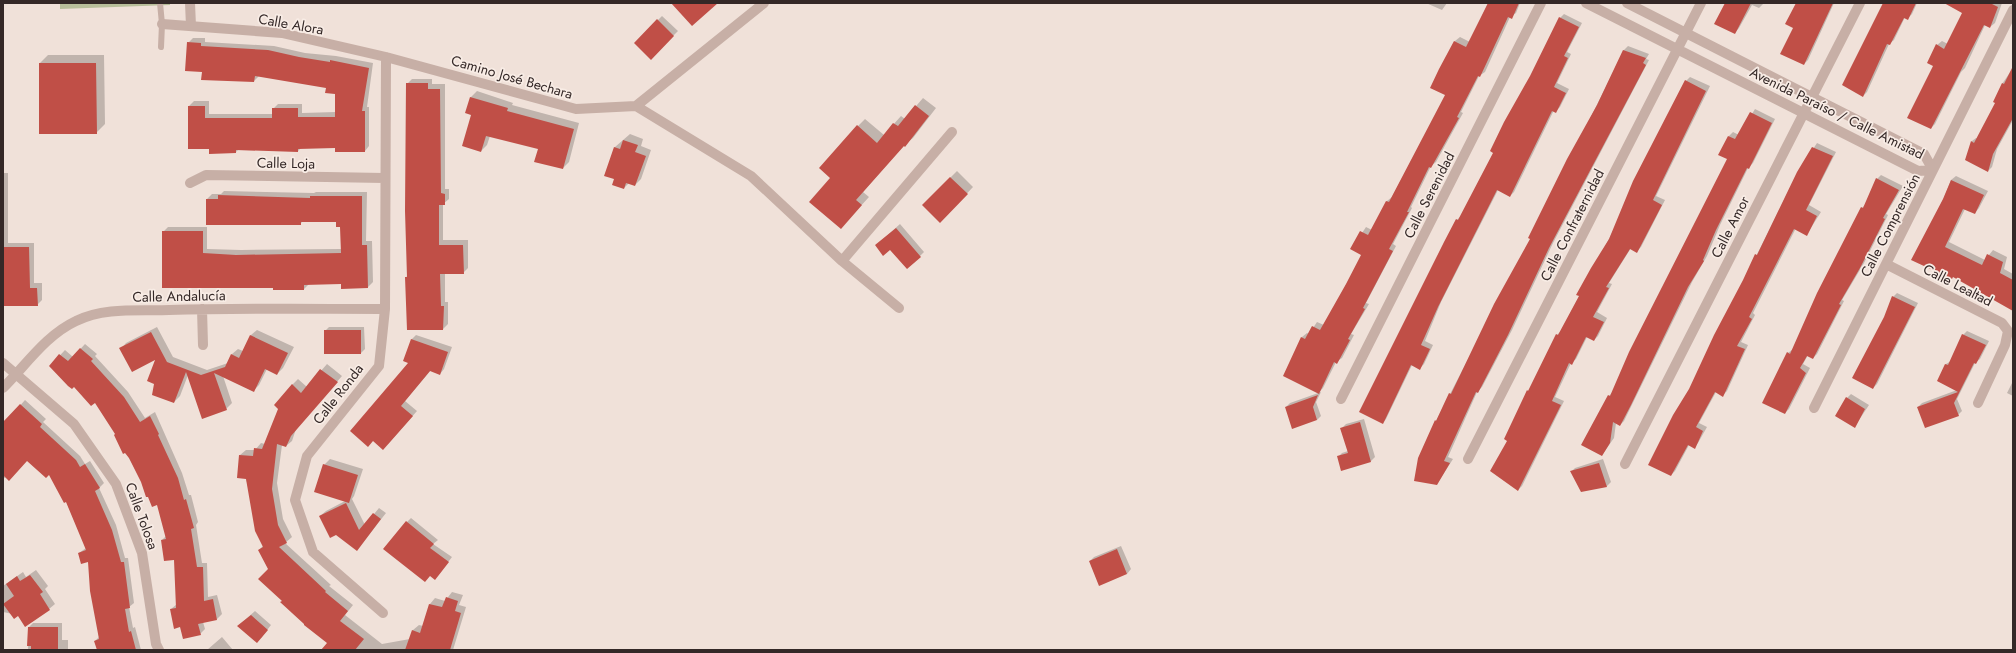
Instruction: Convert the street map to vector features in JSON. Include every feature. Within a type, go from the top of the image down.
[{"type":"street","points":[[190,3],[191,26]]},
{"type":"street","points":[[764,3],[636,106],[751,176],[842,261],[899,308]]},
{"type":"street","name":"Calle Serenidad","points":[[1341,399],[1541,3]]},
{"type":"street","name":"Avenida Paraíso / Calle Amistad","points":[[1586,3],[1918,171],[1933,170],[1924,154],[1627,3]]},
{"type":"street","name":"Calle Confraternidad","points":[[1468,460],[1701,3]]},
{"type":"street","name":"Calle Amor","points":[[1625,464],[1860,3]]},
{"type":"street","name":"Calle Comprensión","points":[[1814,408],[2013,10]]},
{"type":"street","name":"Calle Alora","points":[[162,24],[282,33],[386,57]]},
{"type":"street","name":"Camino José Bechara","points":[[386,57],[576,109],[636,106]]},
{"type":"street","name":"Calle Ronda","points":[[383,613],[313,552],[295,500],[307,456],[379,366],[385,309],[384,178],[386,57]]},
{"type":"street","points":[[842,261],[952,132]]},
{"type":"street","name":"Calle Loja","points":[[190,182],[206,175],[384,178]]},
{"type":"street","name":"Calle Lealtad","points":[[1886,264],[2002,323],[2008,331],[2005,345],[1978,403]]},
{"type":"street","points":[[202,309],[203,345]]},
{"type":"street","name":"Calle Andalucía","points":[[3,388],[56,333],[75,321],[95,313],[202,309],[385,309]]},
{"type":"street","name":"Calle Tolosa","points":[[3,363],[74,424],[116,484],[142,553],[156,644],[159,650]]},
{"type":"lane","points":[[160,3],[162,24],[161,47]]},
{"type":"green space","points":[[60,3],[170,3],[170,5],[60,9]]},
{"type":"building","points":[[671,3],[718,3],[692,26]]},
{"type":"building","points":[[1488,3],[1519,3],[1512,19],[1508,17],[1480,77],[1478,76],[1457,117],[1459,118],[1431,168],[1429,167],[1407,212],[1409,212],[1389,249],[1393,251],[1363,308],[1365,309],[1348,339],[1350,340],[1337,364],[1334,362],[1319,394],[1283,376],[1301,337],[1305,339],[1312,326],[1320,330],[1361,255],[1350,249],[1360,231],[1368,235],[1386,201],[1389,202],[1445,95],[1430,88],[1454,41],[1466,47]]},
{"type":"building","points":[[1725,3],[1751,3],[1735,34],[1714,24]]},
{"type":"building","points":[[1796,3],[1833,3],[1804,65],[1780,54],[1793,28],[1785,24]]},
{"type":"building","points":[[1883,3],[1916,3],[1908,20],[1904,18],[1890,45],[1887,44],[1863,97],[1842,85]]},
{"type":"building","points":[[1944,3],[1990,3],[1998,7],[1990,28],[1984,25],[1931,129],[1907,118],[1933,66],[1927,63],[1936,44],[1944,49],[1962,13]]},
{"type":"building","points":[[1559,17],[1579,27],[1564,56],[1568,58],[1554,87],[1566,93],[1556,113],[1552,111],[1510,197],[1497,190],[1438,307],[1421,345],[1430,349],[1420,370],[1411,365],[1383,424],[1359,412],[1444,242],[1456,219],[1458,220],[1493,153],[1490,151],[1504,122],[1530,76]]},
{"type":"building","points":[[657,19],[674,36],[651,60],[634,43]]},
{"type":"building","points":[[187,42],[201,43],[201,46],[268,50],[299,57],[330,62],[330,60],[369,68],[362,111],[365,111],[365,152],[335,152],[335,148],[298,149],[298,152],[236,150],[236,153],[209,154],[209,149],[188,149],[188,106],[205,106],[205,118],[272,118],[272,108],[298,108],[298,117],[335,117],[335,94],[325,93],[326,88],[255,76],[254,82],[201,80],[202,72],[185,71]]},
{"type":"building","points":[[1623,50],[1646,58],[1643,63],[1646,65],[1549,248],[1508,335],[1478,393],[1476,392],[1444,461],[1450,463],[1437,485],[1414,481],[1418,458],[1435,420],[1436,421],[1449,393],[1451,394],[1494,304],[1530,239],[1528,238],[1567,159],[1597,105]]},
{"type":"building","points":[[39,63],[96,63],[97,134],[39,134]]},
{"type":"building","points":[[2013,66],[2013,118],[1993,154],[1988,172],[1965,160],[1971,141],[1974,143],[1995,103],[1993,102],[2002,83],[2004,84]]},
{"type":"building","points":[[1685,80],[1706,91],[1653,200],[1662,205],[1637,253],[1630,249],[1606,287],[1609,288],[1593,317],[1604,322],[1594,341],[1586,337],[1572,365],[1569,363],[1552,401],[1561,405],[1518,491],[1490,471],[1507,441],[1504,439],[1527,390],[1528,391],[1556,334],[1558,335],[1579,296],[1576,295],[1609,239],[1633,181]]},
{"type":"building","points":[[406,83],[428,83],[428,89],[440,89],[441,193],[445,194],[445,205],[439,205],[439,245],[463,245],[464,274],[440,274],[441,306],[444,306],[443,330],[407,330],[405,277],[407,277],[405,211]]},
{"type":"building","points":[[470,97],[508,108],[507,111],[574,129],[563,169],[534,162],[538,149],[486,136],[481,152],[462,146],[471,115],[465,113]]},
{"type":"building","points":[[915,105],[929,116],[905,147],[904,146],[856,200],[862,205],[841,229],[809,202],[830,178],[819,168],[857,125],[877,143],[893,123],[898,126]]},
{"type":"building","points":[[1750,112],[1772,123],[1749,169],[1747,168],[1716,230],[1703,260],[1704,261],[1688,287],[1620,426],[1613,422],[1610,443],[1602,456],[1581,445],[1608,395],[1610,396],[1629,352],[1727,159],[1718,155],[1728,136],[1735,139]]},
{"type":"building","points":[[623,140],[638,145],[635,152],[646,156],[635,186],[626,183],[624,189],[612,185],[614,179],[604,176],[614,147],[620,149]]},
{"type":"building","points":[[1812,147],[1833,156],[1806,210],[1817,216],[1807,236],[1794,229],[1749,317],[1752,319],[1737,346],[1745,349],[1723,397],[1715,392],[1696,427],[1703,431],[1695,449],[1688,445],[1671,476],[1648,465],[1673,415],[1689,389],[1714,335],[1755,254],[1757,255],[1797,172]]},
{"type":"building","points":[[950,177],[968,194],[940,223],[922,205]]},
{"type":"building","points":[[1876,178],[1899,190],[1883,218],[1885,219],[1860,268],[1839,304],[1841,305],[1813,359],[1807,356],[1800,368],[1806,373],[1785,414],[1762,403],[1787,352],[1790,354],[1817,293],[1861,207],[1863,208]]},
{"type":"building","points":[[1951,180],[1984,195],[1975,214],[1963,209],[1945,247],[1982,265],[1987,254],[2003,262],[2000,273],[2013,280],[2013,311],[1953,277],[1952,279],[1911,260],[1943,199]]},
{"type":"building","points":[[218,195],[310,198],[310,196],[362,196],[362,245],[367,245],[368,288],[341,289],[341,284],[304,285],[304,290],[273,290],[273,288],[162,288],[162,231],[203,231],[203,253],[236,255],[341,253],[340,227],[336,227],[336,222],[301,222],[301,225],[206,225],[206,199],[218,199]]},
{"type":"building","points":[[896,228],[921,257],[907,269],[890,250],[883,256],[875,245]]},
{"type":"building","points":[[3,247],[29,247],[30,288],[37,288],[38,306],[3,306]]},
{"type":"building","points":[[1892,296],[1915,307],[1873,389],[1852,378],[1884,317]]},
{"type":"building","points":[[324,330],[361,330],[361,354],[324,354]]},
{"type":"building","points":[[151,332],[167,362],[201,375],[225,367],[231,354],[239,358],[250,335],[288,353],[277,375],[265,369],[254,392],[214,373],[227,410],[202,419],[186,372],[174,403],[152,395],[154,384],[147,381],[155,360],[132,372],[119,348]]},
{"type":"building","points":[[1962,334],[1986,345],[1976,364],[1974,363],[1954,403],[1959,416],[1925,428],[1917,407],[1958,392],[1937,381],[1945,364],[1948,365]]},
{"type":"building","points":[[411,339],[448,352],[440,375],[430,371],[401,406],[413,416],[383,450],[373,441],[368,447],[350,431],[408,363],[403,361]]},
{"type":"building","points":[[80,348],[93,359],[91,361],[124,397],[140,422],[150,416],[178,478],[184,500],[186,499],[194,528],[191,529],[197,567],[203,567],[204,601],[213,599],[217,620],[198,624],[201,635],[183,639],[180,627],[174,629],[170,609],[176,608],[174,560],[164,561],[161,540],[166,539],[157,505],[152,507],[129,458],[125,453],[123,454],[114,435],[115,434],[95,403],[91,406],[74,387],[72,389],[68,386],[49,366],[59,354],[68,361]]},
{"type":"building","points":[[320,369],[338,382],[291,436],[286,447],[277,444],[272,489],[278,525],[287,543],[279,547],[326,591],[325,592],[348,611],[340,621],[364,639],[355,650],[321,650],[327,643],[304,625],[280,602],[282,601],[258,579],[268,569],[258,550],[263,547],[255,531],[246,479],[237,478],[239,455],[253,456],[254,448],[262,449],[278,409],[274,405],[292,384],[301,393]]},
{"type":"building","points":[[1318,395],[1313,407],[1317,420],[1292,429],[1285,407]]},
{"type":"building","points":[[1846,397],[1865,409],[1855,428],[1835,416]]},
{"type":"building","points":[[20,404],[42,424],[40,427],[76,460],[80,467],[85,464],[100,488],[95,491],[112,530],[121,562],[124,562],[130,608],[125,609],[129,632],[131,631],[136,650],[97,650],[94,641],[99,639],[90,591],[88,562],[81,564],[78,553],[86,550],[66,502],[64,503],[49,475],[46,478],[27,461],[9,481],[3,475],[3,422]]},
{"type":"building","points":[[1360,422],[1371,462],[1341,471],[1337,456],[1348,453],[1340,428]]},
{"type":"building","points":[[1599,463],[1607,487],[1581,492],[1570,471]]},
{"type":"building","points":[[323,464],[358,475],[349,503],[314,492]]},
{"type":"building","points":[[346,503],[359,530],[373,513],[381,519],[357,551],[336,535],[330,538],[319,516]]},
{"type":"building","points":[[406,521],[434,544],[430,548],[449,562],[435,580],[430,576],[425,582],[383,549]]},
{"type":"building","points":[[1117,549],[1127,574],[1099,586],[1089,561]]},
{"type":"building","points":[[30,575],[43,592],[40,594],[50,610],[25,627],[18,616],[14,619],[3,604],[14,596],[6,584],[17,576],[20,581]]},
{"type":"building","points":[[446,597],[458,601],[455,611],[461,613],[450,650],[405,650],[412,630],[420,633],[429,604],[442,607]]},
{"type":"building","points":[[251,615],[268,630],[257,643],[237,626]]},
{"type":"building","points":[[28,627],[58,627],[58,650],[31,650],[31,646],[27,646]]}]
